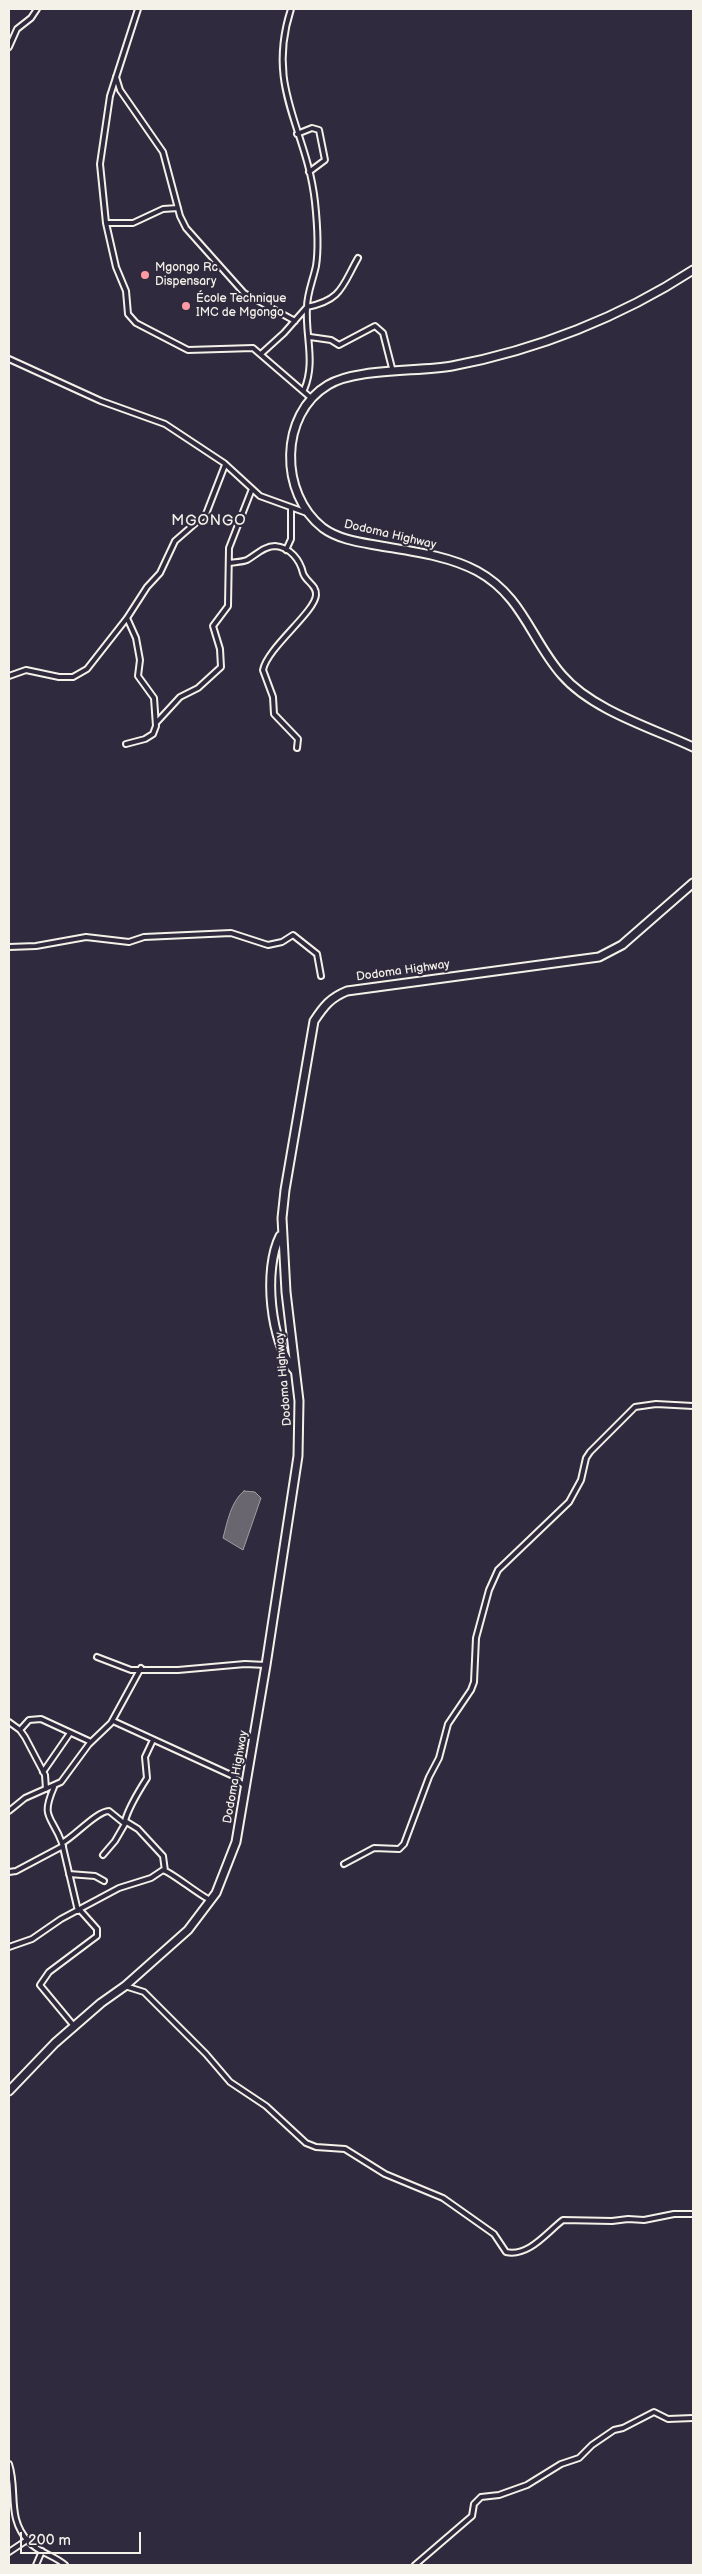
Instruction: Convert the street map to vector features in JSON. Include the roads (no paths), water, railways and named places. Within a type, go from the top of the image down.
[{"type":"highway","name":"Dodoma Highway","points":[[693,270],[621,309],[540,344],[450,366],[336,381],[311,398],[296,422],[292,435],[291,452],[298,491],[309,513],[324,528],[342,537],[437,557],[478,572],[508,595],[528,620],[562,676],[588,699],[693,747]]},
{"type":"highway","name":"Dodoma Highway","points":[[9,2091],[35,2061],[74,2026],[126,1986],[188,1930],[210,1901],[229,1863],[246,1787],[298,1456],[300,1419],[286,1292],[282,1234],[284,1190],[314,1021],[325,1004],[334,996],[358,988],[599,957],[622,945],[693,883]]},
{"type":"highway","points":[[282,1234],[274,1253],[270,1298],[286,1358],[296,1372]]},
{"type":"street","points":[[9,47],[17,29],[31,18],[37,9]]},
{"type":"street","points":[[138,9],[108,103],[100,164],[106,223],[116,267],[126,291],[127,310],[136,323],[188,350],[250,347],[262,353],[311,398]]},
{"type":"street","points":[[291,9],[283,39],[285,95],[309,172],[315,202],[316,264],[307,307],[311,363],[304,390]]},
{"type":"street","points":[[116,75],[120,90],[163,152],[178,208],[186,228],[241,290],[267,307],[295,321]]},
{"type":"street","points":[[297,134],[312,128],[320,130],[325,160],[309,172]]},
{"type":"street","points":[[106,223],[133,224],[163,209],[178,208]]},
{"type":"street","points":[[262,353],[307,307],[329,301],[336,296],[358,258]]},
{"type":"street","points":[[310,337],[330,340],[339,344],[375,326],[383,333],[393,372]]},
{"type":"street","points":[[9,360],[101,401],[165,424],[225,464],[263,497],[309,513]]},
{"type":"street","points":[[9,676],[26,670],[59,677],[78,676],[90,667],[109,639],[127,618],[144,591],[160,573],[173,543],[182,533],[206,514],[225,464]]},
{"type":"street","points":[[156,723],[182,696],[199,687],[221,667],[220,649],[213,626],[228,606],[230,544],[252,489]]},
{"type":"street","points":[[286,550],[291,539],[291,508]]},
{"type":"street","points":[[228,563],[246,560],[271,546],[286,550],[302,564],[304,576],[313,586],[316,596],[267,661],[263,673],[272,694],[274,714],[298,739],[297,748]]},
{"type":"street","points":[[126,744],[150,736],[155,730],[156,723],[153,696],[138,676],[140,660],[136,638],[127,618]]},
{"type":"street","points":[[9,947],[36,946],[86,936],[128,942],[144,937],[230,933],[268,945],[282,942],[293,935],[317,954],[321,976]]},
{"type":"street","points":[[344,1864],[374,1848],[400,1849],[404,1844],[429,1777],[439,1758],[448,1724],[471,1690],[474,1682],[476,1638],[489,1590],[502,1564],[569,1502],[581,1480],[586,1458],[590,1452],[635,1408],[656,1404],[693,1406]]},
{"type":"street","points":[[97,1658],[128,1670],[141,1668],[178,1670],[245,1664],[266,1665]]},
{"type":"street","points":[[9,1811],[25,1798],[54,1787],[61,1782],[90,1742],[113,1721],[141,1668]]},
{"type":"street","points":[[20,1730],[29,1720],[41,1719],[90,1742]]},
{"type":"street","points":[[113,1721],[231,1775],[246,1787]]},
{"type":"street","points":[[9,1722],[20,1730],[43,1772],[46,1779],[46,1789]]},
{"type":"street","points":[[43,1772],[70,1733]]},
{"type":"street","points":[[103,1855],[115,1841],[125,1823],[137,1790],[146,1778],[145,1757],[153,1740]]},
{"type":"street","points":[[54,1787],[47,1802],[48,1817],[58,1832],[79,1911],[97,1929],[97,1936],[49,1972],[40,1986],[74,2026]]},
{"type":"street","points":[[9,1872],[16,1871],[62,1845],[80,1832],[102,1811],[109,1811],[125,1823],[138,1829],[163,1856],[165,1871],[210,1901]]},
{"type":"street","points":[[9,1947],[26,1942],[119,1888],[151,1878],[165,1871]]},
{"type":"street","points":[[69,1874],[94,1876],[104,1880]]},
{"type":"street","points":[[126,1986],[144,1992],[206,2054],[230,2082],[266,2106],[306,2143],[316,2147],[345,2149],[384,2174],[443,2198],[495,2236],[506,2252],[517,2253],[543,2239],[563,2220],[613,2221],[628,2218],[646,2220],[674,2214],[693,2214]]},
{"type":"street","points":[[415,2565],[472,2516],[474,2504],[481,2497],[499,2495],[541,2478],[561,2464],[579,2458],[592,2445],[615,2430],[623,2428],[654,2412],[668,2419],[693,2418]]},
{"type":"street","points":[[9,2464],[14,2513],[27,2540],[65,2565]]},
{"type":"street","points":[[9,2552],[27,2540]]},
{"type":"street","points":[[36,2565],[42,2551]]},
{"type":"street","points":[[58,2560],[61,2565]]},
{"type":"place","name":"Mgongo Rc Dispensary","points":[[145,275]]},
{"type":"place","name":"École Technique IMC de Mgongo","points":[[186,306]]},
{"type":"district","name":"MGONGO","points":[[209,521]]}]
